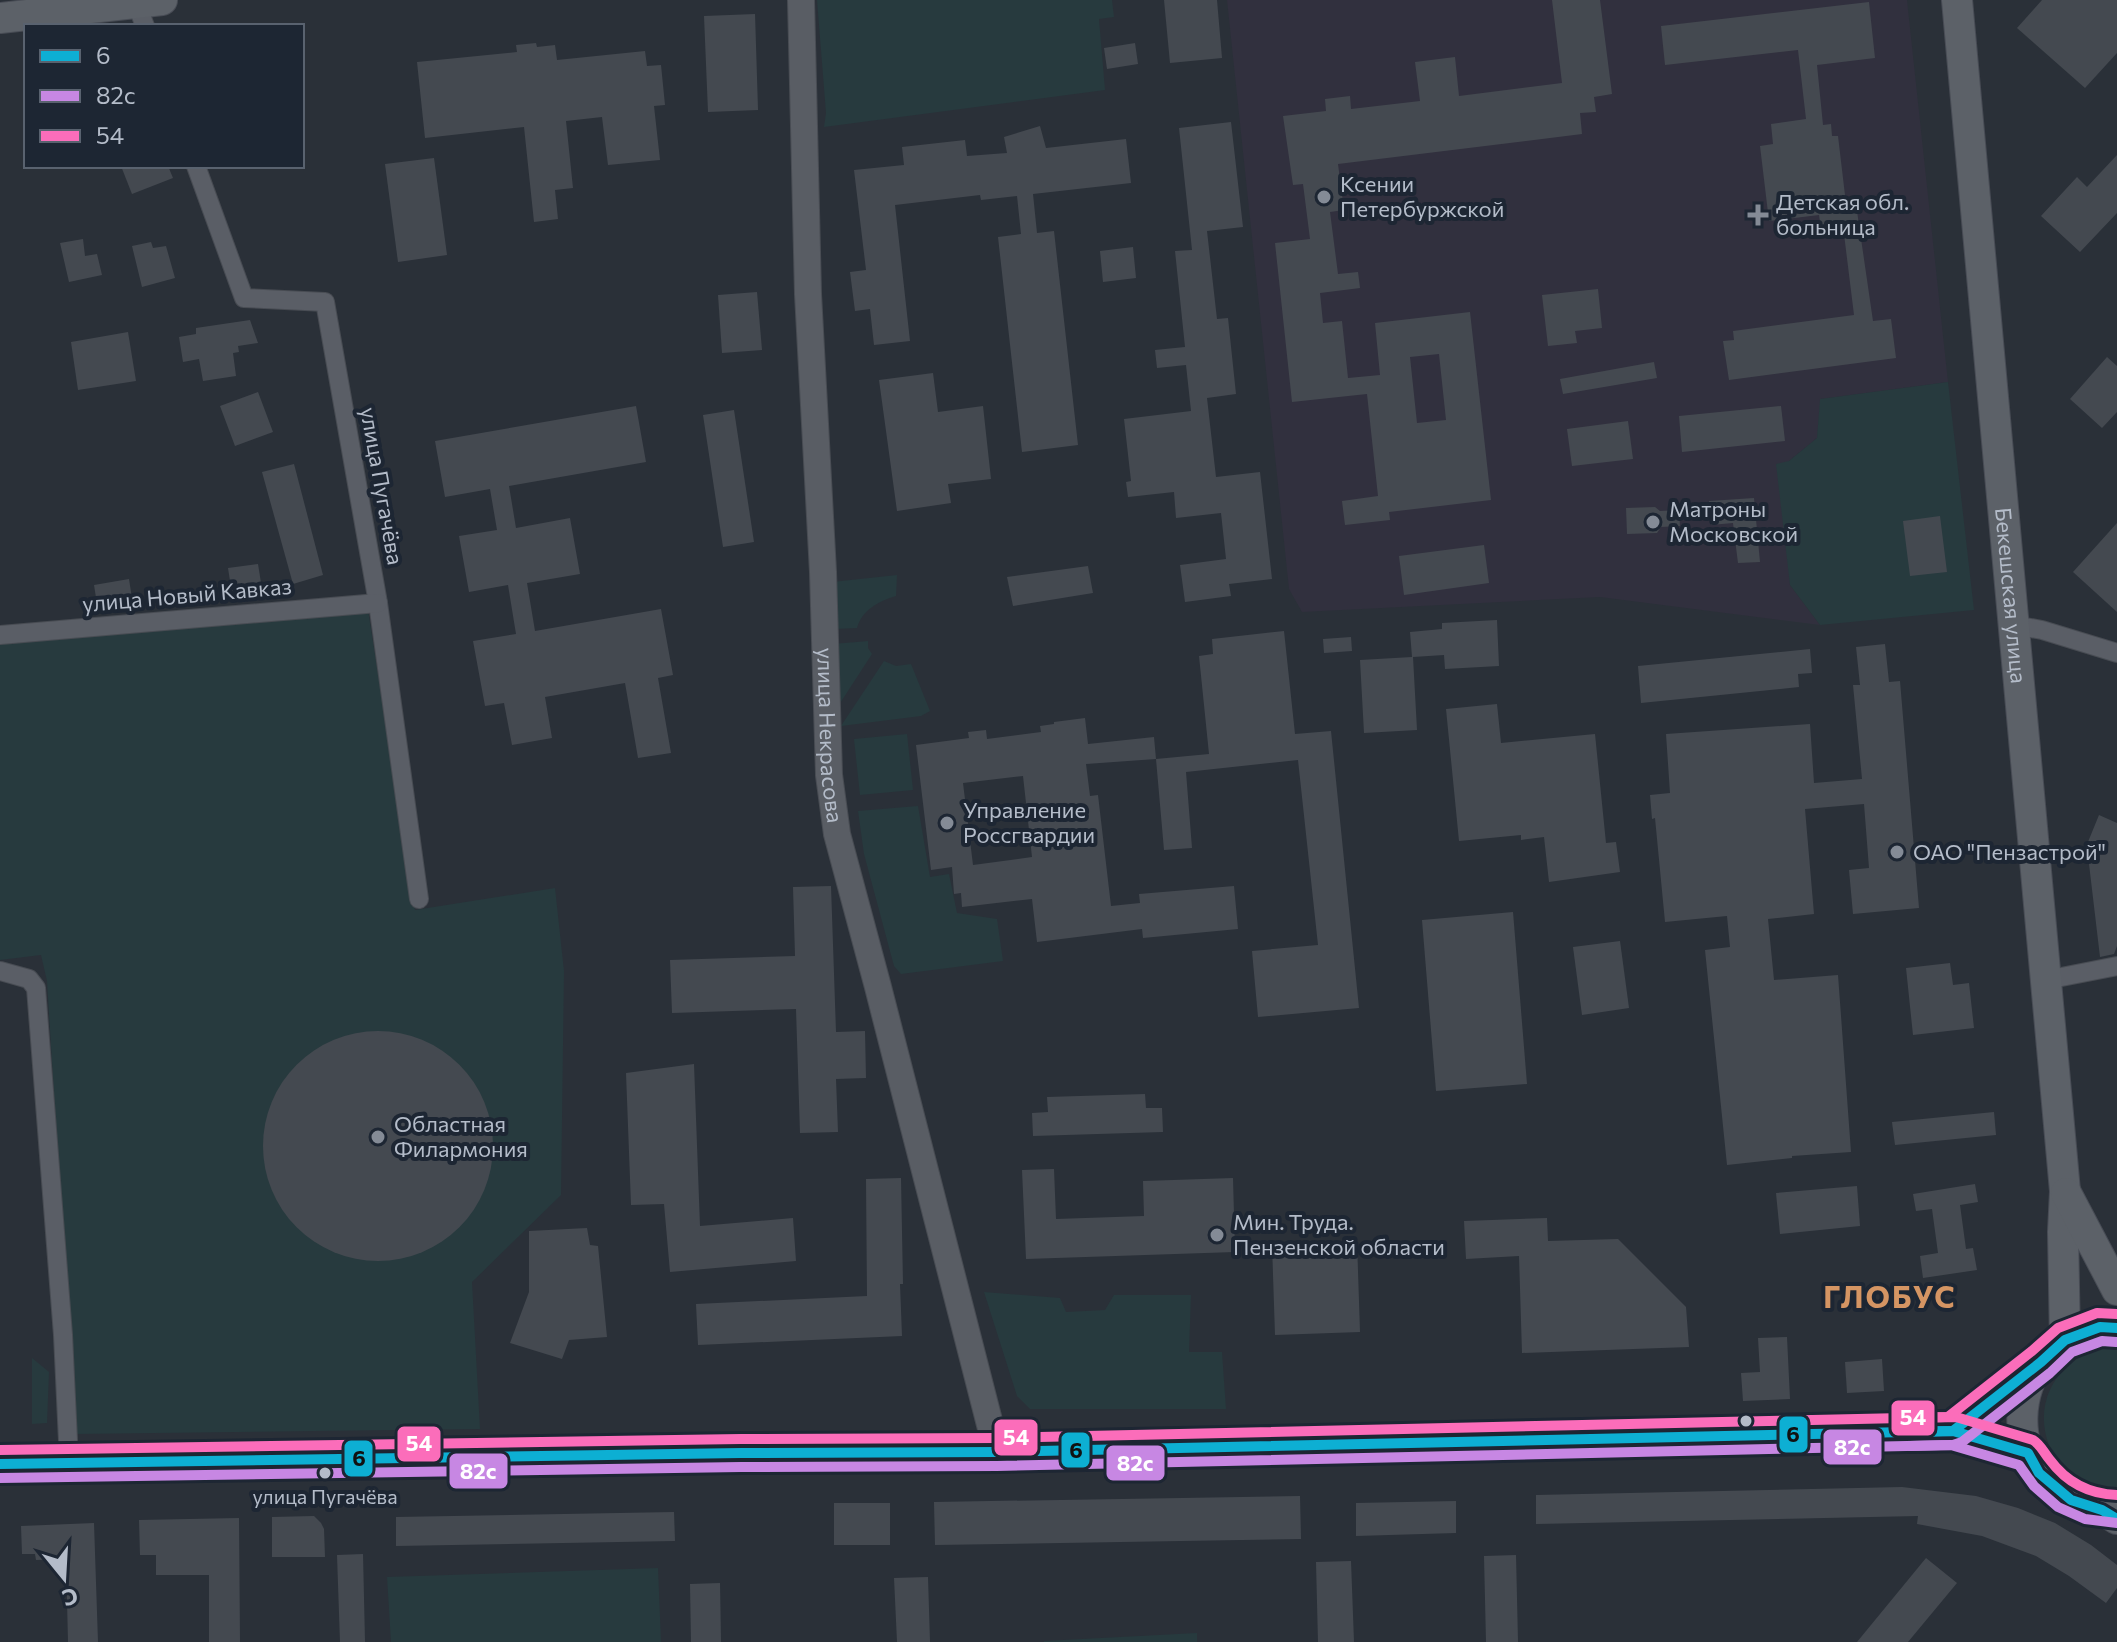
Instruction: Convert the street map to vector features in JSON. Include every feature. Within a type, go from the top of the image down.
[{"type":"main road","name":"улица Некрасова","points":[[801,0],[808,294],[823,572],[829,775],[835,820],[997,1452]]},
{"type":"main road","name":"Бекешская улица","points":[[1957,0],[2065,1191],[2065,1340]]},
{"type":"main road","points":[[0,18],[144,7]]},
{"type":"main road","name":"Бекешская улица","points":[[2065,1191],[2117,1290]]},
{"type":"main road","points":[[1953,1431],[2065,1340],[2100,1327],[2117,1328]]},
{"type":"main road","points":[[2041,1362],[2024,1396],[2022,1426],[2028,1453],[2039,1473],[2071,1500],[2112,1513]]},
{"type":"main road","points":[[0,1464],[997,1452],[1953,1431],[2028,1453]]},
{"type":"street","name":"улица Пугачёва","points":[[197,168],[244,298],[325,302],[378,603],[419,899]]},
{"type":"street","name":"улица Новый Кавказ","points":[[0,635],[378,603]]},
{"type":"street","points":[[2014,625],[2042,630],[2117,653]]},
{"type":"street","points":[[2046,980],[2117,966]]},
{"type":"street","points":[[0,971],[29,979],[36,988],[63,1335],[69,1462]]},
{"type":"shaded area","points":[[1227,0],[1907,0],[1948,382],[1821,399],[1817,438],[1789,461],[1790,585],[1820,625],[1600,597],[1302,612],[1289,589]]},
{"type":"green space","points":[[817,0],[1112,0],[1114,17],[1099,19],[1105,90],[824,127],[826,113]]},
{"type":"green space","points":[[1948,382],[1974,610],[1820,625],[1790,585],[1776,464],[1789,461],[1817,438],[1820,399]]},
{"type":"green space","points":[[897,575],[896,596],[872,607],[857,628],[833,629],[832,582]]},
{"type":"green space","points":[[368,610],[415,910],[555,888],[564,971],[561,1195],[472,1282],[480,1429],[75,1434],[47,981],[41,955],[0,960],[0,638]]},
{"type":"green space","points":[[868,641],[872,654],[833,714],[833,644]]},
{"type":"green space","points":[[884,661],[896,666],[911,664],[930,711],[921,716],[841,726]]},
{"type":"green space","points":[[907,734],[913,790],[860,795],[854,739]]},
{"type":"green space","points":[[918,806],[930,877],[949,874],[957,913],[997,919],[1003,961],[901,974],[894,966],[864,854],[858,811]]},
{"type":"green space","points":[[984,1292],[1060,1298],[1066,1312],[1105,1310],[1114,1295],[1191,1295],[1189,1352],[1222,1352],[1226,1409],[1030,1409],[1017,1396]]},
{"type":"green space","points":[[2102,1348],[2117,1348],[2117,1490],[2094,1487],[2074,1477],[2059,1463],[2049,1444],[2044,1424],[2046,1403],[2054,1383],[2073,1362]]},
{"type":"green space","points":[[32,1358],[49,1372],[47,1423],[32,1424]]},
{"type":"green space","points":[[658,1568],[661,1642],[391,1642],[387,1577]]},
{"type":"green space","points":[[1197,1633],[1197,1642],[1044,1642],[1044,1641]]},
{"type":"building","points":[[1164,0],[1217,0],[1222,58],[1170,63]]},
{"type":"building","points":[[1552,0],[1600,0],[1612,94],[1594,97],[1596,112],[1580,113],[1582,134],[1338,164],[1344,210],[1330,212],[1338,274],[1358,272],[1360,288],[1320,293],[1323,323],[1342,321],[1348,378],[1380,375],[1375,323],[1470,312],[1491,500],[1389,512],[1390,520],[1345,525],[1342,501],[1378,496],[1367,394],[1292,402],[1275,243],[1310,239],[1303,184],[1293,185],[1283,116],[1326,111],[1325,99],[1350,96],[1351,109],[1420,101],[1415,62],[1455,57],[1459,96],[1562,83]],"holes":[[[1439,354],[1446,420],[1417,423],[1410,357]]]},
{"type":"building","points":[[2042,0],[2117,0],[2117,53],[2085,88],[2017,28]]},
{"type":"building","points":[[1869,2],[1875,58],[1817,65],[1823,125],[1831,124],[1832,136],[1838,136],[1847,212],[1857,211],[1873,321],[1891,319],[1896,358],[1729,380],[1723,341],[1734,340],[1733,331],[1854,315],[1844,234],[1822,236],[1819,215],[1769,221],[1760,146],[1773,144],[1771,124],[1806,119],[1798,50],[1665,65],[1661,26]]},
{"type":"building","points":[[755,14],[758,110],[708,112],[704,16]]},
{"type":"building","points":[[536,43],[537,47],[555,45],[557,60],[645,51],[647,66],[661,65],[665,105],[654,106],[660,160],[608,165],[602,117],[566,121],[573,188],[555,190],[558,219],[534,222],[524,127],[425,138],[417,62],[517,52],[516,45]]},
{"type":"building","points":[[1135,43],[1138,64],[1107,69],[1104,48]]},
{"type":"building","points":[[1231,122],[1243,227],[1207,231],[1217,319],[1228,318],[1236,394],[1207,398],[1216,477],[1260,472],[1272,579],[1229,584],[1231,596],[1185,602],[1180,565],[1226,559],[1221,513],[1176,518],[1174,492],[1128,497],[1126,482],[1131,481],[1124,419],[1191,411],[1186,365],[1157,368],[1155,350],[1185,347],[1175,251],[1192,250],[1179,128]]},
{"type":"building","points":[[1040,126],[1046,148],[1126,139],[1131,183],[1033,194],[1037,233],[1054,231],[1078,445],[1022,452],[998,237],[1021,234],[1017,196],[981,200],[980,195],[895,205],[910,341],[874,345],[870,309],[855,311],[850,272],[866,270],[854,170],[904,165],[902,147],[965,140],[967,156],[1007,153],[1004,137]]},
{"type":"building","points":[[2117,155],[2117,213],[2080,252],[2041,216],[2077,177],[2087,187]]},
{"type":"building","points":[[434,158],[447,255],[398,262],[385,164]]},
{"type":"building","points":[[122,168],[169,168],[173,178],[132,194]]},
{"type":"building","points":[[83,239],[85,256],[97,254],[102,275],[69,282],[60,243]]},
{"type":"building","points":[[151,242],[153,248],[166,246],[175,278],[142,287],[132,246]]},
{"type":"building","points":[[1133,247],[1136,278],[1103,282],[1100,251]]},
{"type":"building","points":[[1598,289],[1602,328],[1575,331],[1577,343],[1548,346],[1542,295]]},
{"type":"building","points":[[757,292],[762,350],[722,353],[718,295]]},
{"type":"building","points":[[250,320],[258,343],[238,346],[239,352],[233,353],[236,376],[203,381],[199,359],[183,362],[179,337],[196,334],[196,328]]},
{"type":"building","points":[[128,332],[136,381],[78,390],[71,342]]},
{"type":"building","points":[[2107,357],[2117,366],[2117,412],[2102,428],[2070,399]]},
{"type":"building","points":[[1654,362],[1657,378],[1563,394],[1560,379]]},
{"type":"building","points":[[933,373],[938,412],[983,406],[991,479],[948,484],[951,503],[897,511],[879,380]]},
{"type":"building","points":[[258,392],[273,432],[235,446],[220,406]]},
{"type":"building","points":[[636,406],[646,462],[509,486],[516,528],[570,518],[580,574],[527,583],[535,631],[661,609],[673,675],[658,678],[671,753],[638,758],[625,683],[545,697],[552,738],[512,745],[504,703],[485,706],[473,641],[516,634],[508,585],[469,592],[459,536],[497,530],[490,489],[445,497],[435,441]]},
{"type":"building","points":[[1781,406],[1785,441],[1682,452],[1679,416]]},
{"type":"building","points":[[734,410],[754,542],[723,547],[703,415]]},
{"type":"building","points":[[1628,421],[1633,459],[1572,466],[1567,429]]},
{"type":"building","points":[[294,464],[323,575],[293,584],[262,472]]},
{"type":"building","points":[[1754,498],[1760,562],[1738,563],[1733,523],[1711,525],[1709,501]]},
{"type":"building","name":"Матроны Московской","points":[[1655,507],[1660,511],[1679,510],[1680,526],[1661,527],[1657,533],[1627,534],[1626,508]]},
{"type":"building","points":[[1940,516],[1947,572],[1910,576],[1903,521]]},
{"type":"building","points":[[2117,523],[2117,612],[2073,572]]},
{"type":"building","points":[[1484,545],[1489,583],[1404,595],[1399,556]]},
{"type":"building","points":[[258,564],[262,589],[232,594],[228,568]]},
{"type":"building","points":[[1088,566],[1093,593],[1013,606],[1007,577]]},
{"type":"building","points":[[129,579],[133,605],[98,610],[94,585]]},
{"type":"building","points":[[1497,620],[1499,666],[1445,669],[1444,655],[1413,657],[1417,730],[1364,733],[1360,660],[1412,657],[1410,632],[1442,629],[1442,623]]},
{"type":"building","points":[[1284,631],[1295,734],[1331,731],[1359,1008],[1258,1017],[1252,951],[1318,945],[1298,760],[1186,772],[1192,848],[1164,850],[1156,759],[1209,754],[1199,656],[1213,654],[1212,639]]},
{"type":"building","points":[[1351,637],[1352,651],[1324,653],[1323,639]]},
{"type":"building","points":[[1885,644],[1889,682],[1900,681],[1919,908],[1853,914],[1849,870],[1869,868],[1864,804],[1805,809],[1814,914],[1768,919],[1774,980],[1838,975],[1851,1152],[1727,1165],[1705,950],[1730,947],[1727,916],[1665,922],[1650,795],[1670,793],[1666,734],[1810,724],[1814,783],[1862,779],[1853,685],[1860,685],[1856,647]]},
{"type":"building","points":[[1810,649],[1812,673],[1798,674],[1799,687],[1641,703],[1638,666]]},
{"type":"building","points":[[1497,704],[1501,743],[1595,734],[1606,843],[1616,842],[1620,872],[1549,882],[1544,837],[1521,840],[1521,835],[1459,841],[1446,709]]},
{"type":"building","points":[[1085,718],[1088,744],[1154,737],[1156,759],[1086,764],[1090,796],[1098,795],[1111,906],[1140,903],[1139,894],[1234,886],[1238,929],[1143,938],[1142,929],[1037,942],[1032,899],[962,907],[961,893],[954,894],[952,867],[931,870],[916,745],[969,738],[968,732],[986,730],[987,739],[1041,732],[1040,726]],"holes":[[[1023,776],[1032,857],[973,865],[963,783]]]},
{"type":"building","points":[[2099,815],[2117,823],[2117,946],[2114,954],[2100,957],[2089,864],[2081,859]]},
{"type":"building","points":[[831,886],[836,1032],[865,1031],[866,1078],[836,1079],[838,1132],[800,1133],[796,1009],[672,1013],[670,960],[795,956],[793,887]]},
{"type":"building","points":[[1513,912],[1527,1084],[1436,1091],[1422,920]]},
{"type":"building","points":[[1620,941],[1629,1008],[1582,1015],[1573,947]]},
{"type":"building","points":[[1950,963],[1953,985],[1969,983],[1974,1028],[1913,1035],[1906,968]]},
{"type":"building","name":"Областная Филармония","points":[[378,1031],[422,1039],[460,1064],[485,1102],[493,1146],[485,1190],[460,1228],[422,1253],[378,1261],[334,1253],[296,1228],[271,1190],[263,1146],[271,1102],[296,1064],[334,1039]]},
{"type":"building","points":[[694,1064],[700,1226],[793,1218],[796,1261],[670,1272],[664,1204],[631,1205],[626,1073]]},
{"type":"building","points":[[1145,1094],[1146,1108],[1162,1108],[1163,1132],[1033,1136],[1032,1113],[1048,1112],[1047,1097]]},
{"type":"building","points":[[1994,1112],[1996,1135],[1895,1145],[1892,1122]]},
{"type":"building","points":[[1054,1169],[1056,1219],[1144,1216],[1143,1181],[1233,1178],[1235,1252],[1026,1259],[1022,1170]]},
{"type":"building","points":[[901,1178],[902,1336],[698,1345],[696,1304],[867,1296],[866,1179]]},
{"type":"building","points":[[1975,1184],[1978,1202],[1960,1205],[1966,1249],[1973,1248],[1977,1270],[1923,1278],[1920,1256],[1938,1253],[1932,1209],[1916,1211],[1913,1194]]},
{"type":"building","points":[[1857,1186],[1860,1226],[1780,1234],[1776,1193]]},
{"type":"building","points":[[1547,1218],[1548,1241],[1618,1239],[1686,1307],[1689,1347],[1522,1353],[1519,1256],[1466,1259],[1464,1221]]},
{"type":"building","points":[[587,1228],[590,1245],[598,1246],[607,1337],[569,1340],[562,1359],[510,1343],[529,1292],[529,1231]]},
{"type":"building","points":[[1357,1241],[1360,1332],[1275,1335],[1272,1244]]},
{"type":"building","points":[[1787,1337],[1790,1399],[1743,1401],[1741,1373],[1760,1372],[1758,1338]]},
{"type":"building","points":[[1882,1359],[1884,1391],[1847,1393],[1845,1362]]},
{"type":"building","points":[[1902,1487],[1976,1496],[2055,1523],[2117,1565],[2117,1588],[2106,1603],[2036,1556],[1982,1536],[1917,1524],[1918,1516],[1536,1524],[1536,1495]]},
{"type":"building","points":[[1300,1496],[1301,1539],[935,1545],[934,1502]]},
{"type":"building","points":[[1456,1501],[1456,1533],[1356,1536],[1356,1503]]},
{"type":"building","points":[[834,1503],[890,1503],[890,1545],[834,1545]]},
{"type":"building","points":[[674,1512],[675,1541],[396,1546],[396,1517]]},
{"type":"building","points":[[314,1516],[324,1529],[325,1557],[272,1557],[272,1517]]},
{"type":"building","points":[[239,1518],[240,1642],[209,1642],[209,1575],[156,1575],[156,1555],[140,1555],[139,1520]]},
{"type":"building","points":[[94,1523],[98,1642],[68,1642],[66,1559],[36,1560],[35,1554],[22,1554],[21,1526]]},
{"type":"building","points":[[363,1554],[365,1642],[340,1642],[337,1555]]},
{"type":"building","points":[[1516,1555],[1518,1642],[1486,1642],[1484,1556]]},
{"type":"building","points":[[1926,1558],[1957,1583],[1908,1642],[1857,1642]]},
{"type":"building","points":[[1351,1561],[1354,1642],[1318,1642],[1316,1562]]},
{"type":"building","points":[[928,1577],[930,1642],[897,1642],[894,1578]]},
{"type":"building","points":[[720,1583],[721,1642],[691,1642],[690,1584]]},
{"type":"transit line","name":"54","points":[[0,1450],[997,1438],[1948,1417],[2058,1328],[2097,1313],[2117,1314]]},
{"type":"transit line","name":"6","points":[[0,1464],[997,1452],[1953,1431],[2065,1340],[2100,1327],[2117,1328]]},
{"type":"transit line","name":"82с","points":[[0,1478],[997,1466],[1953,1445],[1962,1442],[2072,1352],[2102,1341],[2116,1342]]},
{"type":"transit line","name":"54","points":[[1910,1418],[1956,1417],[2033,1440],[2071,1481],[2088,1490],[2117,1495]]},
{"type":"transit line","name":"6","points":[[1910,1432],[1953,1431],[2028,1453],[2039,1473],[2071,1500],[2102,1510],[2117,1519]]},
{"type":"transit line","name":"82с","points":[[1910,1446],[1951,1445],[2019,1465],[2034,1486],[2058,1507],[2085,1519],[2117,1523]]},
{"type":"place","name":"Ксении Петербуржской","points":[[1324,197]]},
{"type":"place","name":"Детская обл. больница","points":[[1758,215]]},
{"type":"place","name":"Матроны Московской","points":[[1653,522]]},
{"type":"place","name":"Управление Россгвардии","points":[[947,823]]},
{"type":"place","name":"ОАО \"Пензастрой\"","points":[[1897,852]]},
{"type":"place","name":"Областная Филармония","points":[[378,1137]]},
{"type":"place","name":"Мин. Труда. Пензенской области","points":[[1217,1235]]},
{"type":"place","name":"улица Пугачёва","points":[[325,1473]]},
{"type":"district","name":"ГЛОБУС","points":[[1890,1298]]}]
